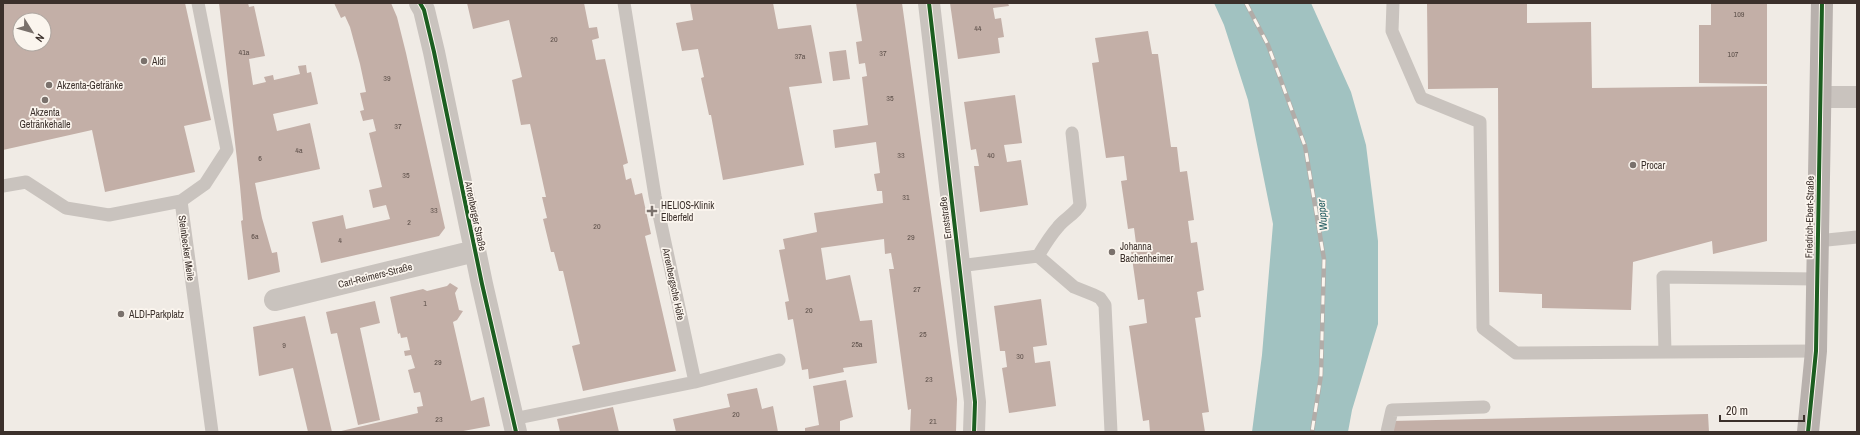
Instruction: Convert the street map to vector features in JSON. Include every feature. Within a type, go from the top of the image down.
[{"type":"main road","name":"Friedrich-Ebert-Straße","points":[[1808,432],[1816,351],[1816,279],[1822,3]]},
{"type":"street","name":"Arrenberger Straße","points":[[420,3],[424,10],[434,52],[475,251],[514,425]]},
{"type":"street","name":"Ernststraße","points":[[929,3],[974,402],[974,432]]},
{"type":"street","points":[[1821,97],[1857,97]]},
{"type":"street","name":"Carl-Reimers-Straße","points":[[275,300],[475,251]]},
{"type":"lane","points":[[181,201],[205,184],[227,150],[198,3]]},
{"type":"lane","name":"Arrenbergsche Höfe","points":[[624,3],[655,196],[695,382]]},
{"type":"lane","points":[[1393,3],[1392,31],[1421,98],[1480,122],[1483,328],[1516,353],[1816,351]]},
{"type":"lane","points":[[1038,256],[1057,228],[1069,215],[1077,211],[1080,205],[1072,133]]},
{"type":"lane","name":"Steinbecker Meile","points":[[3,186],[26,182],[66,208],[109,215],[181,201],[212,432]]},
{"type":"lane","points":[[1817,241],[1857,237]]},
{"type":"lane","points":[[959,266],[1038,256],[1074,287],[1100,298],[1105,305],[1111,432]]},
{"type":"lane","points":[[1665,352],[1663,277],[1816,279]]},
{"type":"lane","points":[[514,425],[695,382],[779,360]]},
{"type":"lane","points":[[1387,432],[1392,410],[1484,407]]},
{"type":"water","name":"Wupper","points":[[1214,3],[1311,3],[1351,92],[1366,145],[1378,241],[1378,324],[1352,410],[1348,432],[1252,432],[1262,355],[1273,224],[1248,100],[1224,25]]},
{"type":"building","name":"Aldi","points":[[3,3],[185,3],[211,120],[184,126],[195,172],[105,192],[92,130],[3,150]]},
{"type":"building","points":[[219,3],[248,3],[249,7],[254,6],[265,56],[249,59],[253,85],[266,82],[264,77],[273,75],[274,80],[300,74],[298,66],[306,65],[307,73],[311,72],[318,104],[273,114],[277,131],[310,123],[320,169],[255,183],[262,218],[272,253],[277,252],[280,272],[248,280],[241,221],[243,220],[240,186]]},
{"type":"building","points":[[334,3],[391,3],[397,17],[406,53],[445,228],[439,236],[321,263],[312,222],[343,215],[346,229],[390,219],[386,205],[373,208],[369,190],[382,187],[369,133],[376,131],[373,119],[363,121],[360,111],[364,110],[360,93],[366,92],[360,64],[350,27],[345,16],[341,18]]},
{"type":"building","points":[[467,3],[584,3],[589,28],[597,27],[599,38],[592,40],[596,60],[605,59],[628,163],[623,165],[626,180],[631,178],[635,195],[642,193],[651,234],[645,236],[676,371],[583,391],[572,346],[580,344],[563,271],[559,271],[554,252],[551,252],[543,219],[547,218],[542,197],[546,197],[530,124],[521,125],[512,80],[522,77],[509,20],[473,29]]},
{"type":"building","points":[[690,3],[773,3],[778,29],[811,25],[822,83],[789,87],[804,165],[723,180],[711,115],[709,115],[701,78],[704,77],[698,49],[682,51],[676,23],[693,20]]},
{"type":"building","points":[[856,3],[902,3],[957,399],[956,432],[910,432],[911,409],[908,410],[889,269],[894,269],[891,253],[885,254],[884,239],[821,248],[826,280],[850,275],[860,321],[872,320],[877,363],[843,368],[844,372],[809,379],[808,369],[802,370],[793,319],[788,320],[785,302],[789,301],[779,250],[785,249],[783,239],[817,232],[814,213],[883,203],[882,191],[877,191],[874,174],[880,173],[876,142],[835,148],[833,130],[868,125],[862,77],[867,76],[865,63],[859,64],[856,42],[862,41]]},
{"type":"building","points":[[950,3],[1008,3],[1009,6],[993,8],[995,19],[1001,18],[1004,37],[998,38],[1000,53],[958,59]]},
{"type":"building","name":"Procar","points":[[1427,3],[1527,3],[1527,23],[1591,22],[1592,88],[1767,86],[1767,241],[1713,254],[1712,241],[1633,262],[1631,310],[1542,308],[1542,294],[1499,292],[1498,88],[1428,89]]},
{"type":"building","points":[[1711,3],[1767,3],[1767,84],[1699,83],[1699,25],[1711,25]]},
{"type":"building","points":[[1148,31],[1152,54],[1158,54],[1171,147],[1177,147],[1180,172],[1187,171],[1194,220],[1188,221],[1191,243],[1197,242],[1204,290],[1197,292],[1201,317],[1195,318],[1209,412],[1202,413],[1205,432],[1150,432],[1149,420],[1143,421],[1129,326],[1147,323],[1144,299],[1138,300],[1131,251],[1137,251],[1134,228],[1128,229],[1121,181],[1127,180],[1124,156],[1106,158],[1092,63],[1099,62],[1095,38]]},
{"type":"building","points":[[846,50],[850,79],[833,81],[829,52]]},
{"type":"building","points":[[1015,95],[1022,143],[1004,145],[1007,162],[1021,160],[1028,205],[980,212],[974,166],[979,166],[976,149],[971,150],[964,102]]},
{"type":"building","points":[[450,283],[458,288],[455,293],[459,310],[463,311],[457,320],[453,322],[471,401],[484,397],[490,426],[458,432],[337,432],[418,413],[417,407],[423,406],[420,392],[414,393],[408,370],[415,368],[411,355],[405,356],[404,351],[410,350],[407,337],[401,338],[400,333],[398,334],[390,297],[423,289],[427,291],[447,286]]},
{"type":"building","points":[[1041,299],[1047,345],[1033,347],[1035,363],[1050,361],[1056,406],[1009,413],[1002,368],[1007,367],[1005,351],[1000,351],[994,306]]},
{"type":"building","points":[[375,301],[380,323],[360,328],[380,420],[358,425],[337,333],[331,334],[326,312]]},
{"type":"building","points":[[305,316],[332,432],[308,432],[293,368],[259,376],[253,327]]},
{"type":"building","points":[[846,380],[853,417],[840,421],[840,432],[805,432],[805,428],[819,425],[813,386]]},
{"type":"building","points":[[757,388],[762,409],[773,406],[778,432],[676,432],[673,419],[730,407],[727,394]]},
{"type":"building","points":[[613,407],[619,432],[560,432],[557,419]]},
{"type":"building","points":[[1708,414],[1709,432],[1391,432],[1391,421]]},
{"type":"railway","points":[[1246,3],[1268,45],[1305,146],[1324,259],[1321,375],[1312,432]]},
{"type":"cycle path","points":[[420,3],[424,10],[434,52],[482,284],[516,432]]},
{"type":"cycle path","points":[[929,3],[975,402],[974,432]]},
{"type":"cycle path","points":[[1808,432],[1816,351],[1822,3]]},
{"type":"place","name":"Aldi","points":[[144,61]]},
{"type":"place","name":"Akzenta-Getränke","points":[[49,85]]},
{"type":"place","name":"Akzenta Getränkehalle","points":[[45,100]]},
{"type":"place","name":"Procar","points":[[1633,165]]},
{"type":"place","name":"HELIOS-Klinik Elberfeld","points":[[652,211]]},
{"type":"place","name":"Johanna Bachenheimer","points":[[1112,252]]},
{"type":"place","name":"ALDI-Parkplatz","points":[[121,314]]}]
